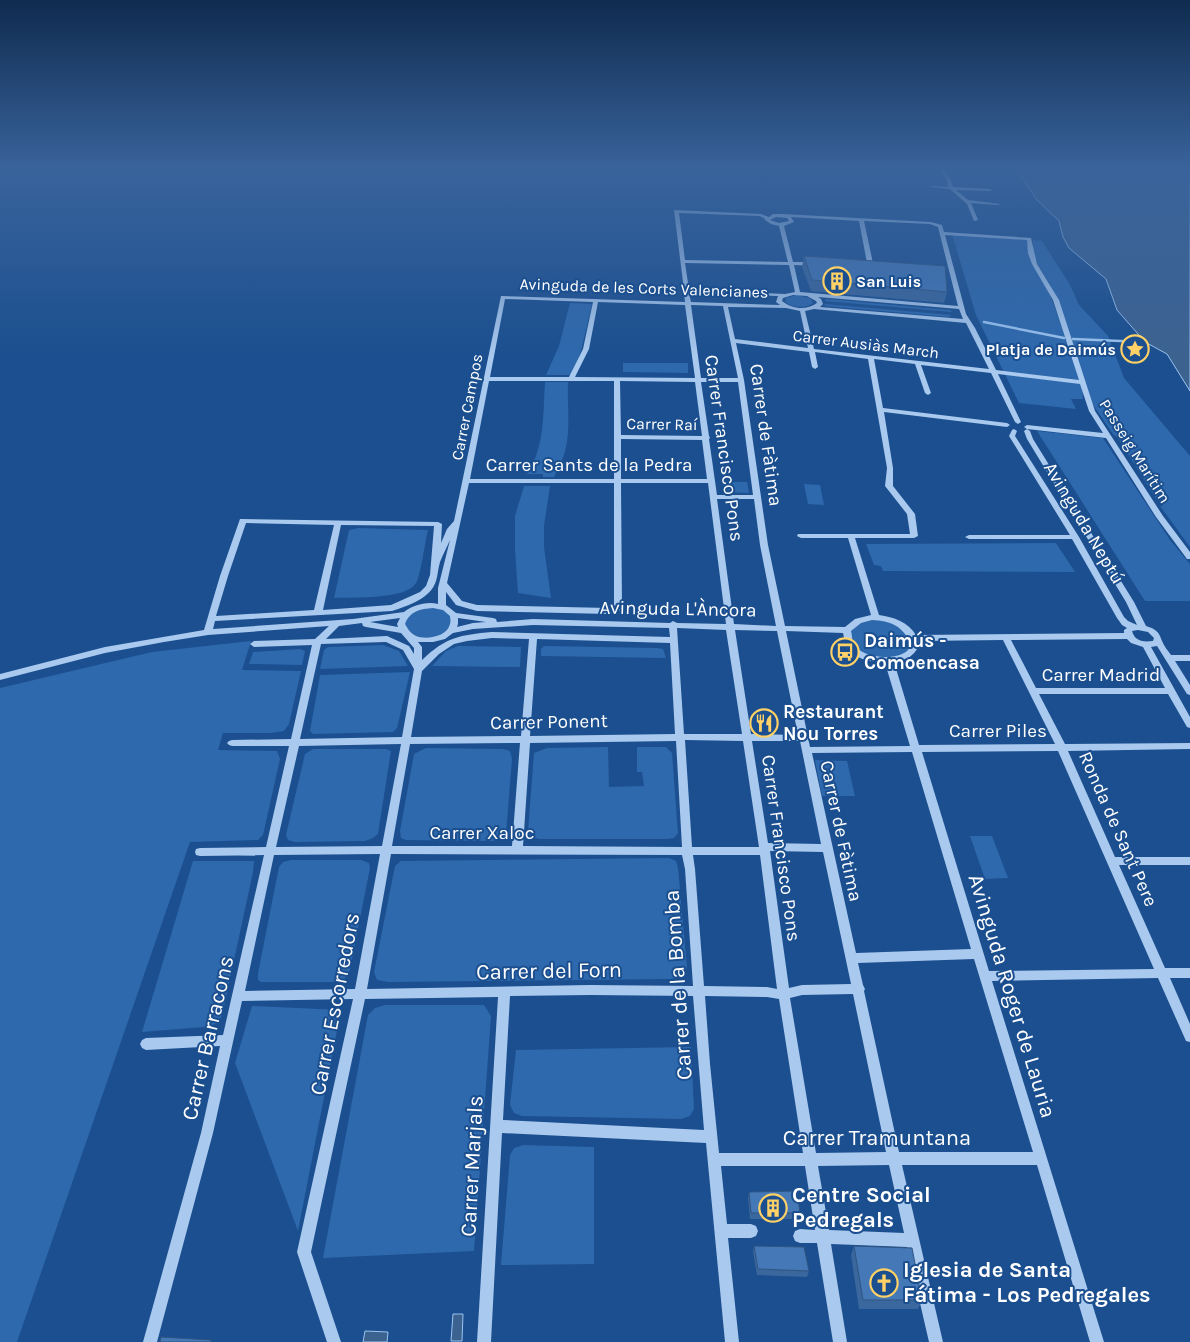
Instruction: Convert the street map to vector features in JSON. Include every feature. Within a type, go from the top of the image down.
[{"type":"street","name":"Carrer Francisco Pons","points":[[678,232],[730,626],[784,996],[840,1342]]},
{"type":"street","points":[[783,232],[798,293]]},
{"type":"street","points":[[863,232],[870,268]]},
{"type":"street","points":[[942,232],[961,308],[1018,422],[1027,429]]},
{"type":"street","name":"Passeig Marítim","points":[[949,232],[1029,239],[1032,257],[1038,271],[1050,287],[1056,300],[1092,411],[1160,517],[1190,557]]},
{"type":"street","points":[[682,261],[817,264]]},
{"type":"street","points":[[862,268],[880,269]]},
{"type":"street","points":[[944,275],[953,276]]},
{"type":"street","name":"Avinguda de les Corts Valencianes","points":[[685,291],[784,295],[798,293],[813,296]]},
{"type":"street","points":[[784,295],[779,300],[785,307]]},
{"type":"street","points":[[813,296],[961,308]]},
{"type":"street","points":[[813,296],[820,302],[815,308]]},
{"type":"street","name":"Avinguda de les Corts Valencianes","points":[[503,297],[785,307],[802,310],[815,308]]},
{"type":"street","name":"Carrer Campos","points":[[458,522],[503,297]]},
{"type":"street","points":[[572,379],[586,349],[596,300]]},
{"type":"street","name":"Carrer de Fàtima","points":[[725,305],[741,380],[764,545],[803,738],[936,1342]]},
{"type":"street","points":[[815,308],[967,321]]},
{"type":"street","points":[[802,310],[815,367]]},
{"type":"street","name":"Carrer Ausiàs March","points":[[734,341],[1082,382]]},
{"type":"street","points":[[801,536],[914,536],[911,514],[889,486],[890,468],[871,358]]},
{"type":"street","points":[[918,364],[928,393]]},
{"type":"street","points":[[443,583],[459,603],[477,608],[610,610],[618,608],[616,378]]},
{"type":"street","points":[[486,379],[698,378],[741,380]]},
{"type":"street","points":[[880,410],[1007,425],[1018,422]]},
{"type":"street","points":[[1007,425],[1014,432],[1027,429],[1108,436]]},
{"type":"street","name":"Avinguda Neptú","points":[[1027,429],[1030,439],[1130,602],[1142,627]]},
{"type":"street","name":"Avinguda Neptú","points":[[1014,432],[1012,436],[1075,537],[1130,632]]},
{"type":"street","name":"Carrer Raí","points":[[618,437],[706,438]]},
{"type":"street","name":"Carrer Sants de la Pedra","points":[[466,481],[712,481]]},
{"type":"street","points":[[714,496],[757,497]]},
{"type":"street","points":[[208,632],[243,521],[438,524],[436,562]]},
{"type":"street","points":[[318,612],[338,522]]},
{"type":"street","points":[[425,606],[436,562],[450,529],[458,522]]},
{"type":"street","points":[[442,607],[443,583],[458,522]]},
{"type":"street","points":[[851,536],[876,618]]},
{"type":"street","points":[[969,537],[1075,537]]},
{"type":"street","points":[[211,619],[392,608],[410,602],[430,587]]},
{"type":"street","points":[[0,677],[105,650],[208,632],[353,622],[406,614],[414,609],[425,606],[442,607],[449,610],[454,616],[454,626],[451,631],[437,638],[422,640],[405,633],[353,622]]},
{"type":"street","points":[[405,633],[401,624],[406,614]]},
{"type":"street","name":"Avinguda L'Àncora","points":[[454,616],[508,623],[673,624],[847,630]]},
{"type":"street","points":[[876,618],[895,622],[910,632],[914,638],[915,645],[907,656],[889,661],[871,659],[856,651],[849,644],[846,637],[847,630],[858,620],[876,618]]},
{"type":"street","points":[[317,642],[337,623]]},
{"type":"street","name":"Avinguda L'Àncora","points":[[451,631],[508,623]]},
{"type":"street","name":"Carrer de la Bomba","points":[[673,624],[687,851],[713,1159],[732,1342]]},
{"type":"street","points":[[914,638],[1006,638],[1130,632],[1142,627],[1155,633],[1168,658],[1190,692]]},
{"type":"street","points":[[1130,632],[1135,642],[1154,645],[1158,641]]},
{"type":"street","name":"Carrer Escorredors","points":[[334,1342],[304,1252],[360,994],[418,670],[418,647],[405,633]]},
{"type":"street","points":[[254,644],[387,639],[406,648],[418,670],[451,640],[492,635],[674,640]]},
{"type":"street","points":[[517,851],[533,637]]},
{"type":"street","name":"Carrer Escorredors","points":[[418,670],[437,638]]},
{"type":"street","name":"Ronda de Sant Pere","points":[[1006,638],[1062,748],[1190,1037]]},
{"type":"street","name":"Carrer Barracons","points":[[150,1342],[207,1133],[317,642]]},
{"type":"street","points":[[1146,645],[1190,725]]},
{"type":"street","points":[[1168,658],[1190,658]]},
{"type":"street","name":"Avinguda Roger de Lauria","points":[[889,661],[1097,1342]]},
{"type":"street","name":"Carrer Madrid","points":[[1032,691],[1170,691]]},
{"type":"street","name":"Carrer Ponent","points":[[295,741],[803,738]]},
{"type":"street","points":[[232,743],[295,741]]},
{"type":"street","name":"Carrer Piles","points":[[806,750],[1190,746]]},
{"type":"street","name":"Carrer Xaloc","points":[[200,852],[386,850],[687,851],[827,848]]},
{"type":"street","points":[[1111,861],[1190,861]]},
{"type":"street","points":[[852,958],[978,954]]},
{"type":"street","points":[[986,976],[1190,973]]},
{"type":"street","name":"Carrer del Forn","points":[[238,996],[590,990],[767,992],[784,996],[802,990],[859,989]]},
{"type":"street","name":"Carrer Marjals","points":[[484,1342],[504,992]]},
{"type":"street","points":[[146,1044],[228,1040]]},
{"type":"street","points":[[496,1126],[711,1137]]},
{"type":"street","name":"Carrer Tramuntana","points":[[713,1159],[1041,1159]]},
{"type":"street","points":[[721,1231],[751,1231]]},
{"type":"street","points":[[800,1236],[913,1240]]},
{"type":"shaded area","points":[[1062,232],[1190,232],[1190,391],[1167,354],[1145,342],[1117,310],[1106,279],[1069,248]]},
{"type":"shaded area","points":[[952,234],[1027,239],[1029,254],[1047,286],[1082,382],[1083,399],[1071,399],[1076,409],[1019,403],[976,315]]},
{"type":"shaded area","points":[[1033,240],[1042,241],[1069,283],[1079,305],[1108,336],[1124,378],[1190,456],[1190,547],[1160,506],[1163,506],[1156,499],[1118,438],[1113,434],[1089,399],[1073,343],[1051,286],[1035,260],[1032,251]]},
{"type":"shaded area","points":[[797,295],[810,298],[813,303],[799,307],[785,302],[786,298]]},
{"type":"shaded area","points":[[826,299],[950,310],[952,312],[825,301]]},
{"type":"shaded area","points":[[570,303],[592,304],[581,351],[571,375],[546,375],[559,346]]},
{"type":"shaded area","points":[[824,304],[952,315],[948,317],[826,306]]},
{"type":"shaded area","points":[[623,363],[688,363],[688,373],[623,372]]},
{"type":"shaded area","points":[[545,382],[568,382],[567,443],[554,477],[543,477],[543,474],[527,474],[533,464],[540,441]]},
{"type":"shaded area","points":[[1037,431],[1103,438],[1170,540],[1190,564],[1190,601],[1145,601]]},
{"type":"shaded area","points":[[722,482],[747,482],[749,493],[724,492]]},
{"type":"shaded area","points":[[804,484],[820,485],[824,505],[808,504]]},
{"type":"shaded area","points":[[524,486],[550,486],[544,526],[544,547],[551,598],[518,593],[515,516]]},
{"type":"shaded area","points":[[358,528],[428,530],[416,583],[402,592],[391,595],[334,598],[349,530]]},
{"type":"shaded area","points":[[1056,543],[1075,572],[883,571],[881,566],[874,565],[866,544]]},
{"type":"shaded area","points":[[433,605],[452,613],[451,631],[429,640],[408,636],[402,619],[406,614]]},
{"type":"shaded area","points":[[886,619],[910,632],[912,651],[889,661],[856,651],[847,630],[858,621]]},
{"type":"shaded area","points":[[251,641],[242,670],[301,671],[289,724],[284,731],[271,733],[223,733],[218,750],[277,751],[280,759],[263,835],[258,840],[190,842],[17,1342],[0,1342],[0,688],[152,652]]},
{"type":"shaded area","points":[[383,645],[399,651],[408,666],[320,669],[324,650],[328,647]]},
{"type":"shaded area","points":[[458,646],[521,647],[520,667],[432,666],[446,651]]},
{"type":"shaded area","points":[[544,646],[657,648],[663,649],[666,658],[541,656],[541,649]]},
{"type":"shaded area","points":[[300,649],[305,651],[302,665],[249,664],[253,652]]},
{"type":"shaded area","points":[[410,672],[397,728],[393,732],[313,734],[310,731],[320,675]]},
{"type":"shaded area","points":[[608,747],[609,787],[644,786],[642,772],[637,772],[637,747],[666,747],[672,753],[678,833],[674,838],[539,839],[531,837],[528,831],[534,753],[547,748]]},
{"type":"shaded area","points":[[426,748],[503,749],[510,751],[512,759],[506,834],[501,839],[493,841],[406,840],[401,838],[400,831],[414,754]]},
{"type":"shaded area","points":[[313,749],[386,749],[391,751],[378,834],[373,838],[365,841],[295,842],[288,840],[286,835],[305,754]]},
{"type":"shaded area","points":[[815,760],[847,761],[855,796],[822,796]]},
{"type":"shaded area","points":[[970,836],[992,836],[1008,878],[985,879]]},
{"type":"shaded area","points":[[669,858],[676,861],[678,868],[687,967],[684,975],[671,979],[388,982],[377,980],[374,972],[395,866],[401,861]]},
{"type":"shaded area","points":[[291,860],[361,860],[369,863],[370,868],[349,974],[343,980],[336,982],[261,982],[258,980],[279,867],[283,862]]},
{"type":"shaded area","points":[[193,861],[254,861],[222,1016],[216,1024],[204,1027],[142,1032]]},
{"type":"shaded area","points":[[385,1005],[484,1005],[491,1016],[474,1251],[323,1258],[368,1015],[375,1008]]},
{"type":"shaded area","points":[[252,1006],[341,1010],[298,1231],[235,1063]]},
{"type":"shaded area","points":[[691,1047],[694,1109],[690,1116],[681,1119],[522,1116],[514,1113],[510,1105],[516,1050]]},
{"type":"shaded area","points":[[523,1145],[594,1147],[594,1264],[501,1265],[510,1155],[514,1148]]},
{"type":"shaded area","points":[[453,1314],[463,1314],[462,1341],[451,1341]]},
{"type":"shaded area","points":[[365,1331],[388,1332],[387,1342],[363,1342]]},
{"type":"building","points":[[804,256],[945,266],[947,292],[812,280]]},
{"type":"building","name":"Centre Social Pedregals","points":[[797,1191],[800,1213],[751,1213],[749,1192]]},
{"type":"building","points":[[754,1246],[804,1247],[809,1271],[758,1269]]},
{"type":"building","name":"Iglesia de Santa Fátima - Los Pedregales","points":[[854,1246],[912,1248],[922,1300],[863,1300]]},
{"type":"building","points":[[161,1337],[211,1340],[211,1342],[160,1342]]},
{"type":"waterway","points":[[984,322],[1064,338]]},
{"type":"waterway","points":[[1073,339],[1145,342]]},
{"type":"place","name":"San Luis","points":[[837,281]]},
{"type":"place","name":"Platja de Daimús","points":[[1135,349]]},
{"type":"place","name":"Daimús - Comoencasa","points":[[845,652]]},
{"type":"place","name":"Restaurant Nou Torres","points":[[764,723]]},
{"type":"place","name":"Centre Social Pedregals","points":[[773,1208]]},
{"type":"place","name":"Iglesia de Santa Fátima - Los Pedregales","points":[[884,1283]]}]
